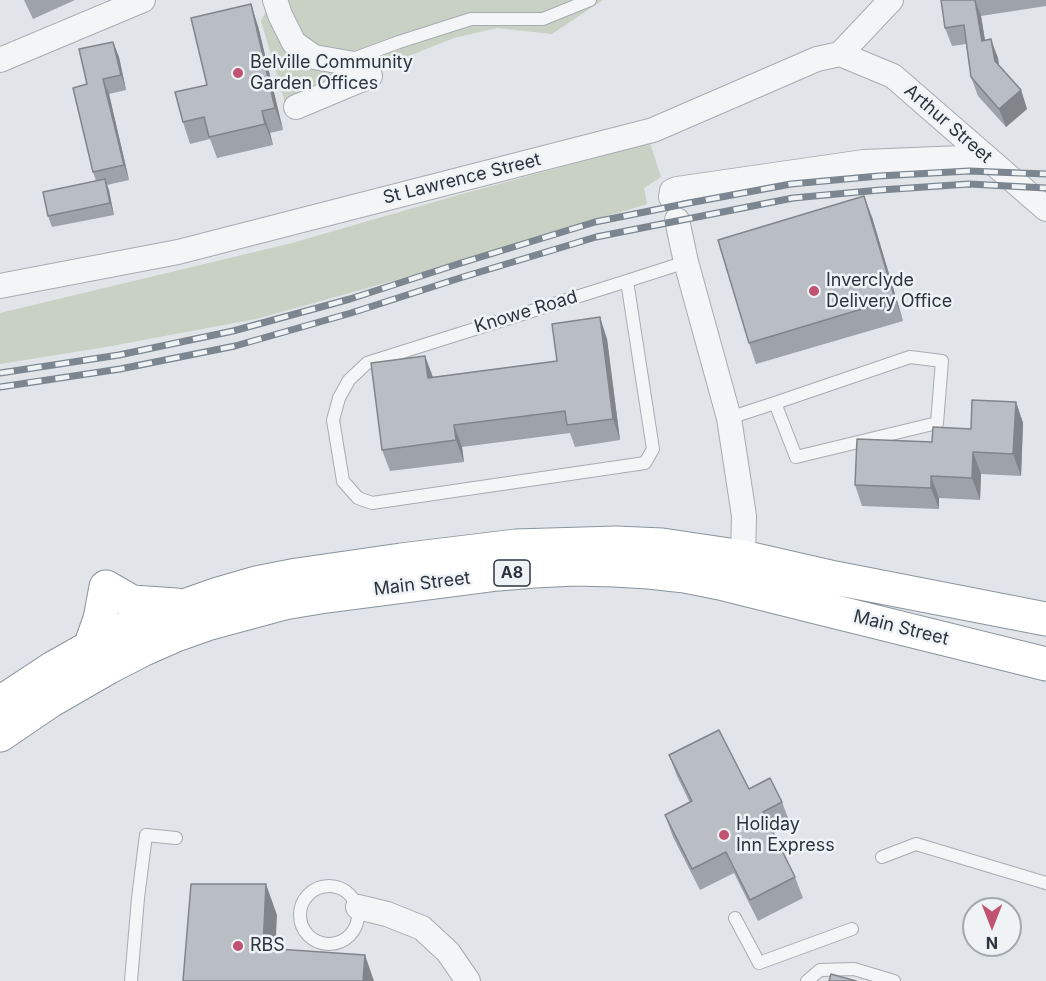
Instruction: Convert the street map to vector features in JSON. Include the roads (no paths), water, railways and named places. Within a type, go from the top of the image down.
[{"type":"highway","name":"Main Street","points":[[0,703],[53,668],[144,620],[239,588],[297,575],[411,558],[516,546],[592,543],[670,546],[742,557],[835,578],[1046,619]]},
{"type":"highway","name":"Main Street","points":[[0,735],[59,695],[101,671],[176,635],[210,623],[284,603],[320,597],[535,571],[614,570],[685,576],[1046,664]]},
{"type":"highway","points":[[90,647],[100,619],[106,587],[132,602],[184,605]]},
{"type":"street","points":[[0,60],[143,0]]},
{"type":"street","points":[[275,0],[294,43],[314,57],[360,65],[370,76],[296,107]]},
{"type":"street","points":[[840,54],[891,0]]},
{"type":"street","name":"Arthur Street","points":[[840,54],[893,76],[1046,209]]},
{"type":"street","name":"St Lawrence Street","points":[[0,286],[178,252],[653,130],[817,59],[840,54]]},
{"type":"street","points":[[671,196],[672,191],[676,189],[864,162],[986,157]]},
{"type":"street","points":[[676,220],[729,418],[743,508],[742,557]]},
{"type":"street","points":[[358,907],[387,914],[422,928],[448,952],[468,981]]},
{"type":"lane","points":[[346,61],[471,19],[543,19],[590,0]]},
{"type":"lane","name":"Knowe Road","points":[[627,281],[653,449],[645,463],[372,503],[358,498],[343,481],[333,420],[339,398],[349,380],[366,363],[686,262]]},
{"type":"lane","points":[[729,418],[910,357],[942,361],[937,423],[796,457],[775,403]]},
{"type":"lane","points":[[131,981],[146,835],[176,838]]},
{"type":"lane","points":[[882,857],[916,844],[1046,883]]},
{"type":"lane","points":[[325,885],[335,885],[346,890],[354,898],[358,907],[359,920],[355,929],[342,941],[327,944],[317,942],[307,935],[302,926],[300,908],[305,897],[325,885]]},
{"type":"lane","points":[[735,918],[759,963],[852,929]]},
{"type":"lane","points":[[807,981],[820,970],[854,969],[894,981]]},
{"type":"railway","points":[[0,373],[119,355],[233,331],[350,299],[595,222],[689,203],[791,184],[879,176],[969,171],[1046,174]]},
{"type":"railway","points":[[0,387],[120,369],[235,346],[351,313],[596,237],[793,198],[969,184],[1046,188]]},
{"type":"place","name":"Belville Community Garden Offices","points":[[238,73]]},
{"type":"place","name":"Inverclyde Delivery Office","points":[[814,291]]},
{"type":"place","name":"Holiday Inn Express","points":[[724,835]]},
{"type":"place","name":"RBS","points":[[238,946]]}]
